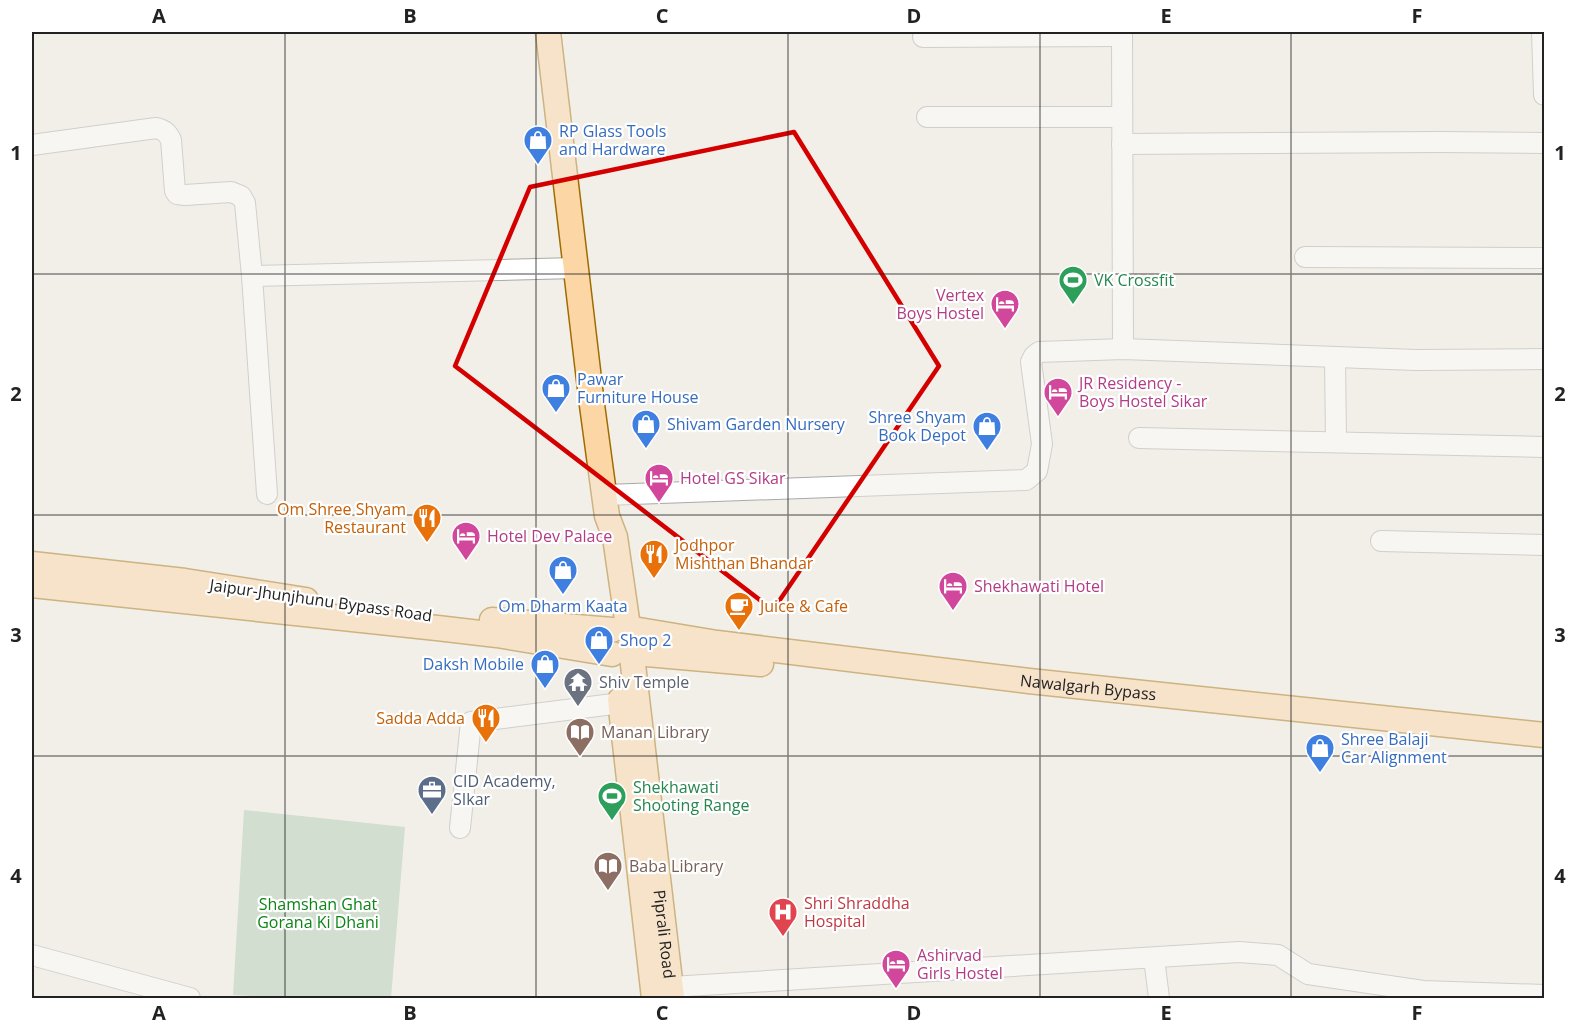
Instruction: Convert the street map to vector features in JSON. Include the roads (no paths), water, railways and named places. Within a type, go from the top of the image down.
[{"type":"main road","points":[[548,32],[606,505],[615,537],[623,642],[621,703],[666,995]]},
{"type":"main road","name":"Jaipur-Jhunjhunu Bypass Road","points":[[32,564],[185,581],[438,622]]},
{"type":"main road","points":[[32,585],[438,622]]},
{"type":"main road","name":"Nawalgarh Bypass","points":[[438,622],[496,635],[623,642],[1029,681],[1545,735]]},
{"type":"main road","name":"Piprali Road","points":[[623,642],[666,995]]},
{"type":"main road","name":"Nawalgarh Bypass","points":[[769,657],[1545,752]]},
{"type":"street","points":[[1542,32],[1545,95]]},
{"type":"street","points":[[923,37],[1122,34],[1123,349]]},
{"type":"street","points":[[927,117],[1122,117]]},
{"type":"street","points":[[32,146],[156,128],[168,133],[171,140],[177,194],[231,192],[241,196],[245,203],[252,276],[267,494]]},
{"type":"street","points":[[1122,144],[1545,143]]},
{"type":"street","points":[[1305,257],[1545,258]]},
{"type":"street","points":[[252,276],[576,268]]},
{"type":"street","points":[[606,505],[1026,480],[1037,471],[1042,444],[1031,362],[1039,352],[1123,349],[1416,360],[1545,359]]},
{"type":"street","points":[[1335,357],[1336,442]]},
{"type":"street","points":[[1139,438],[1545,447]]},
{"type":"street","points":[[1381,541],[1545,545]]},
{"type":"street","points":[[460,828],[471,722],[621,703]]},
{"type":"street","points":[[666,995],[1154,958],[1266,953],[1278,955],[1308,974],[1423,995],[1545,995]]},
{"type":"street","points":[[32,955],[190,999]]},
{"type":"street","points":[[1154,958],[1159,999]]},
{"type":"place","name":"RP Glass Tools and Hardware","points":[[538,166]]},
{"type":"place","name":"VK Crossfit","points":[[1073,306]]},
{"type":"place","name":"Vertex Boys Hostel","points":[[1005,330]]},
{"type":"place","name":"Pawar Furniture House","points":[[556,414]]},
{"type":"place","name":"JR Residency - Boys Hostel Sikar","points":[[1058,418]]},
{"type":"place","name":"Shivam Garden Nursery","points":[[646,450]]},
{"type":"place","name":"Shree Shyam Book Depot","points":[[987,452]]},
{"type":"place","name":"Hotel GS Sikar","points":[[659,504]]},
{"type":"place","name":"Om Shree Shyam Restaurant","points":[[427,544]]},
{"type":"place","name":"Hotel Dev Palace","points":[[466,562]]},
{"type":"place","name":"Jodhpor Mishthan Bhandar","points":[[654,580]]},
{"type":"place","name":"Om Dharm Kaata","points":[[563,596]]},
{"type":"place","name":"Shekhawati Hotel","points":[[953,612]]},
{"type":"place","name":"Juice & Cafe","points":[[739,632]]},
{"type":"place","name":"Shop 2","points":[[599,666]]},
{"type":"place","name":"Daksh Mobile","points":[[545,690]]},
{"type":"place","name":"Shiv Temple","points":[[578,708]]},
{"type":"place","name":"Sadda Adda","points":[[486,744]]},
{"type":"place","name":"Manan Library","points":[[580,758]]},
{"type":"place","name":"Shree Balaji Car Alignment","points":[[1320,774]]},
{"type":"place","name":"CID Academy, SIkar","points":[[432,816]]},
{"type":"place","name":"Shekhawati Shooting Range","points":[[612,822]]},
{"type":"place","name":"Baba Library","points":[[608,892]]},
{"type":"place","name":"Shri Shraddha Hospital","points":[[783,938]]},
{"type":"place","name":"Ashirvad Girls Hostel","points":[[896,990]]},
{"type":"park label","name":"Shamshan Ghat Gorana Ki Dhani","points":[[318,913]]}]
